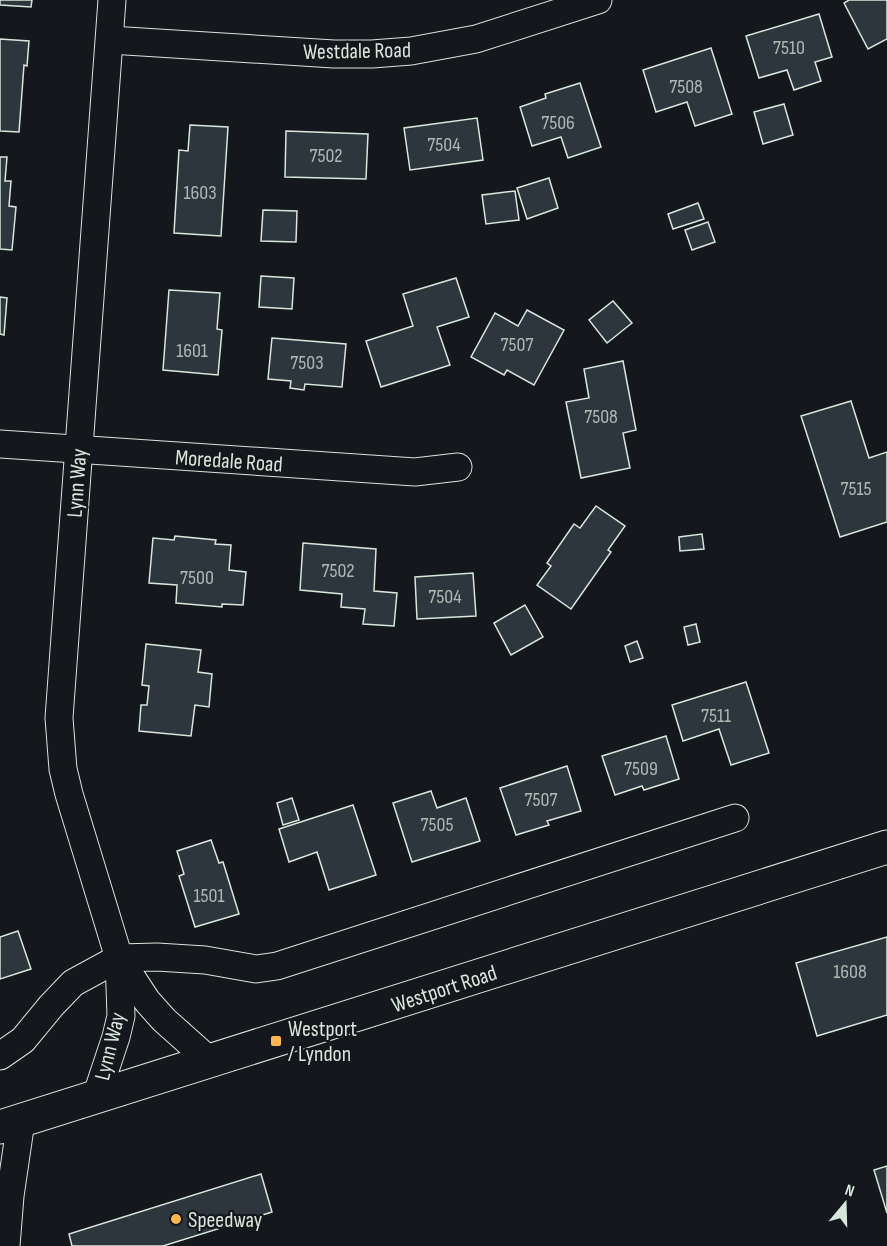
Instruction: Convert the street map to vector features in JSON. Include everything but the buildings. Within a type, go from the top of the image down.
[{"type":"main road","name":"Westport Road","points":[[10,1124],[887,847]]},
{"type":"street","name":"Lynn Way","points":[[96,1097],[121,1016],[119,958],[69,794],[63,769],[59,718],[112,0]]},
{"type":"street","name":"Westdale Road","points":[[110,40],[334,54],[411,51],[476,39],[598,0]]},
{"type":"street","name":"Moredale Road","points":[[0,444],[415,472],[458,467]]},
{"type":"street","points":[[0,1056],[23,1040],[73,983],[119,958],[157,957],[205,960],[256,969],[277,966],[735,818]]},
{"type":"street","name":"Lynn Way","points":[[119,958],[147,1001],[164,1020],[210,1061]]},
{"type":"street","points":[[6,1246],[10,1196],[10,1124]]},
{"type":"place","name":"Westport / Lyndon","points":[[276,1041]]},
{"type":"place","name":"Speedway","points":[[176,1219]]}]
